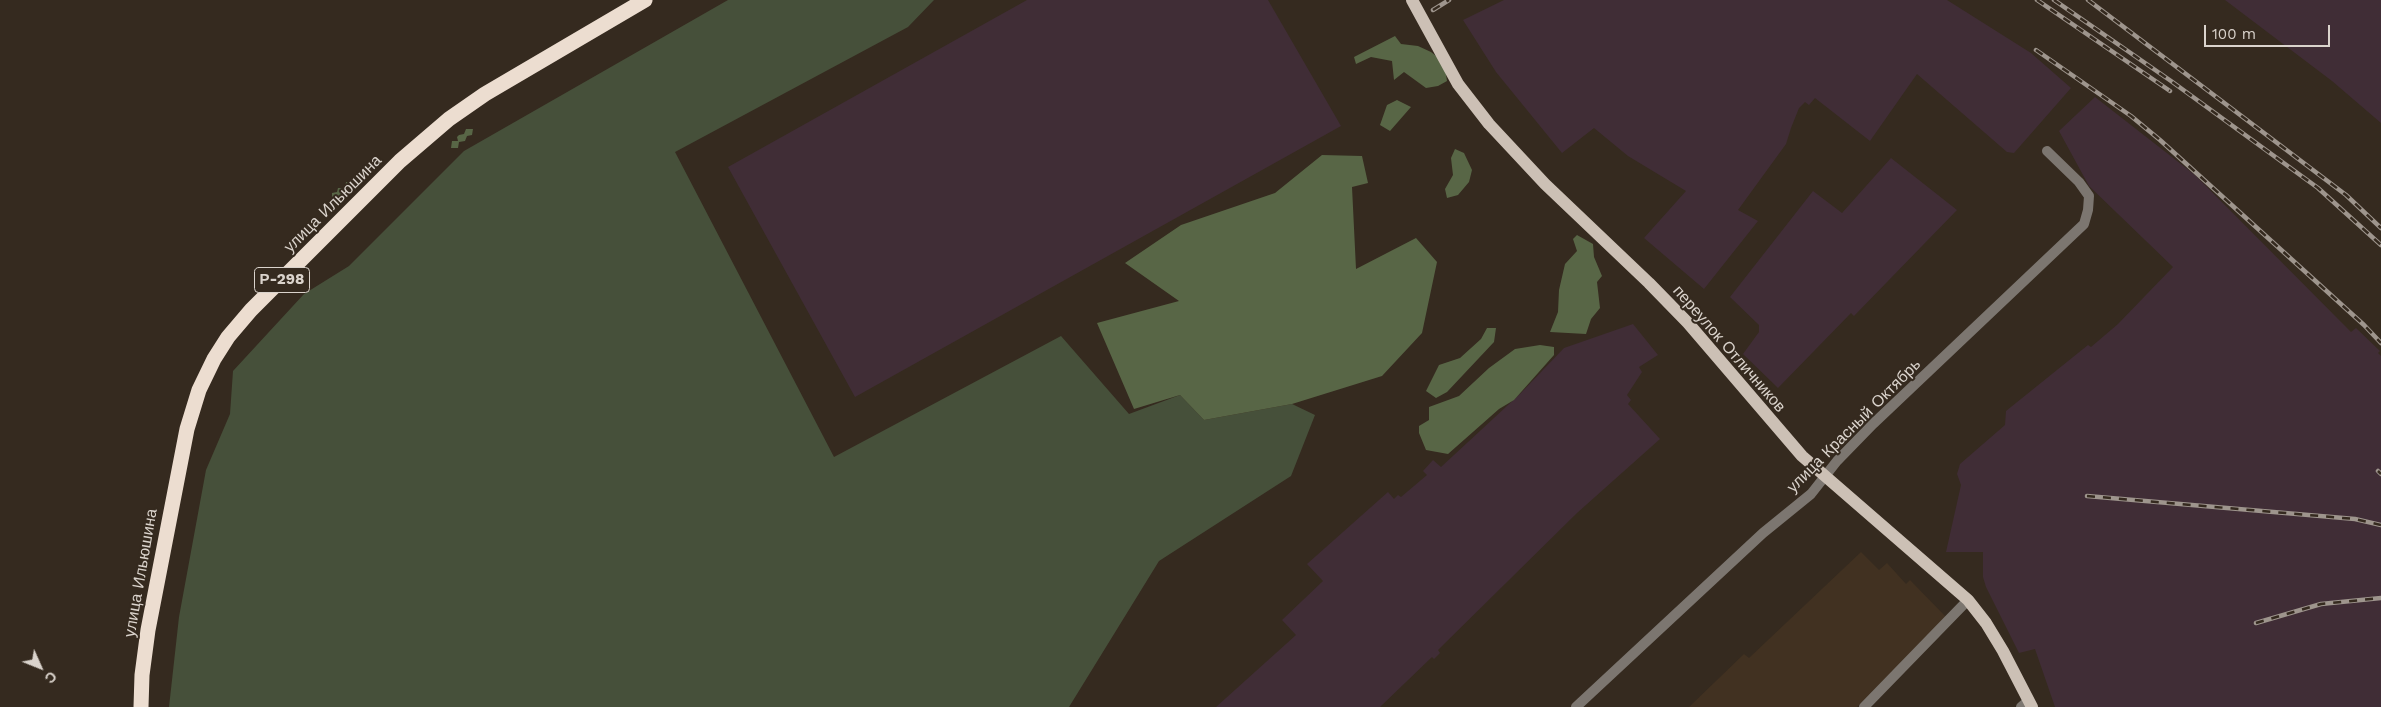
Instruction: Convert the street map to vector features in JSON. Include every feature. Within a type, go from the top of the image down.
[{"type":"highway","name":"улица Ильюшина","points":[[141,707],[142,675],[148,630],[187,429],[199,390],[214,359],[228,337],[251,310],[400,161],[435,130],[485,94],[645,0]]},
{"type":"main road","name":"переулок Отличников","points":[[1412,0],[1458,84],[1489,124],[1545,184],[1688,323],[1776,428],[1824,476],[1968,600],[2003,651],[2027,705]]},
{"type":"street","name":"улица Красный Октябрь","points":[[1576,707],[1763,533],[1810,494],[1824,476],[1873,424],[2084,224],[2089,196],[2079,182],[2047,151]]},
{"type":"street","points":[[1864,707],[1968,600]]},
{"type":"shaded area","points":[[1027,0],[1268,0],[1341,126],[855,397],[728,167]]},
{"type":"shaded area","points":[[1504,0],[1947,0],[2031,53],[2071,88],[2014,153],[2007,152],[1917,74],[1870,141],[1815,98],[1809,105],[1805,102],[1799,108],[1786,144],[1738,210],[1758,221],[1704,289],[1644,238],[1686,191],[1628,156],[1594,128],[1562,153],[1496,72],[1463,20]]},
{"type":"shaded area","points":[[2225,0],[2381,0],[2381,123],[2332,81]]},
{"type":"shaded area","points":[[2095,97],[2195,175],[2351,332],[2356,328],[2380,351],[2378,353],[2381,356],[2381,707],[2055,707],[2035,649],[2019,653],[1986,587],[1983,577],[1983,552],[1946,552],[1961,485],[1957,474],[1960,464],[2005,425],[2006,411],[2088,345],[2091,347],[2118,324],[2173,267],[2089,186],[2059,131]]},
{"type":"shaded area","points":[[1891,158],[1957,210],[1854,316],[1851,313],[1778,388],[1743,354],[1759,332],[1759,325],[1730,297],[1813,191],[1842,213]]},
{"type":"shaded area","points":[[1633,324],[1658,355],[1639,367],[1642,372],[1627,395],[1631,400],[1628,404],[1660,439],[1577,513],[1438,650],[1440,653],[1434,659],[1432,657],[1380,707],[1216,707],[1296,635],[1282,620],[1323,581],[1307,564],[1388,492],[1394,499],[1398,495],[1401,497],[1427,475],[1423,471],[1433,460],[1441,467],[1521,393],[1564,348]]},
{"type":"shaded area","points":[[1861,552],[1879,570],[1887,563],[1906,584],[1910,580],[1946,617],[1857,707],[1689,707],[1744,654],[1749,658]]},
{"type":"green space","points":[[728,0],[934,0],[908,27],[675,152],[834,457],[1061,336],[1129,414],[1180,395],[1204,420],[1292,404],[1315,415],[1291,476],[1159,561],[1069,707],[169,707],[179,617],[206,470],[230,414],[233,371],[304,294],[349,266],[464,151]]},
{"type":"green space","points":[[1395,36],[1401,44],[1418,46],[1440,59],[1445,68],[1447,81],[1438,86],[1426,88],[1404,72],[1394,80],[1392,61],[1371,57],[1356,64],[1354,57]]},
{"type":"green space","points":[[1397,100],[1411,107],[1390,131],[1380,125],[1387,105]]},
{"type":"green space","points":[[466,129],[473,129],[472,135],[467,136],[465,141],[459,142],[458,148],[451,148],[452,141],[458,141],[457,137],[464,134]]},
{"type":"green space","points":[[1455,149],[1464,153],[1472,170],[1469,182],[1458,195],[1447,198],[1445,189],[1453,175],[1451,158]]},
{"type":"green space","points":[[1322,155],[1362,156],[1368,183],[1352,187],[1356,269],[1416,238],[1437,262],[1422,333],[1382,376],[1292,404],[1204,420],[1180,395],[1134,409],[1097,323],[1179,301],[1125,263],[1181,225],[1275,193]]},
{"type":"green space","points":[[346,182],[353,183],[352,189],[346,189],[345,195],[340,196],[339,199],[332,199],[332,193],[337,192],[338,188],[345,188]]},
{"type":"green space","points":[[1577,235],[1593,244],[1594,257],[1602,276],[1597,282],[1600,308],[1591,319],[1586,334],[1550,332],[1558,312],[1559,290],[1565,264],[1577,251],[1573,239]]},
{"type":"green space","points":[[1487,328],[1496,328],[1494,342],[1447,392],[1436,398],[1426,391],[1439,365],[1460,358],[1481,339]]},
{"type":"green space","points":[[1540,345],[1554,347],[1554,355],[1514,400],[1499,409],[1448,454],[1426,450],[1419,433],[1419,426],[1429,420],[1429,407],[1459,396],[1489,368],[1515,349]]},
{"type":"railway","points":[[1433,10],[1449,0]]},
{"type":"railway","points":[[2037,0],[2170,91]]},
{"type":"railway","points":[[2054,0],[2171,81],[2318,188],[2381,245]]},
{"type":"railway","points":[[2088,0],[2346,195],[2381,228]]},
{"type":"railway","points":[[2036,50],[2131,116],[2160,140],[2364,325],[2381,343]]},
{"type":"railway","points":[[2378,471],[2381,474]]},
{"type":"railway","points":[[2087,496],[2355,519],[2381,525]]},
{"type":"railway","points":[[2256,623],[2321,604],[2381,598]]}]
